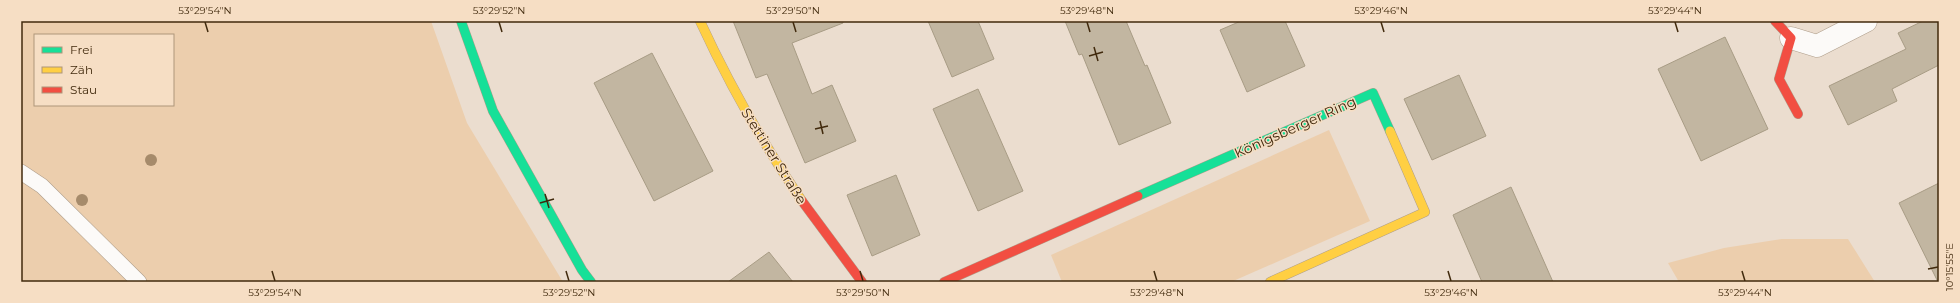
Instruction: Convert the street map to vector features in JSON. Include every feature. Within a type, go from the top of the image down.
[{"type":"street","points":[[460,21],[493,111],[582,270],[591,282]]},
{"type":"street","name":"Stettiner Straße","points":[[700,21],[720,67],[764,144],[816,223],[862,282]]},
{"type":"street","points":[[1775,21],[1791,38],[1817,46],[1866,21]]},
{"type":"street","points":[[1791,38],[1779,78],[1798,114]]},
{"type":"street","name":"Königsberger Ring","points":[[944,282],[1373,94],[1425,212],[1270,282]]},
{"type":"lane","points":[[21,172],[42,186],[139,282]]},
{"type":"shaded area","points":[[21,21],[431,21],[467,123],[563,282],[21,282]]},
{"type":"shaded area","points":[[1329,130],[1370,221],[1231,282],[1062,282],[1051,255]]},
{"type":"shaded area","points":[[1782,239],[1848,239],[1875,282],[1679,282],[1668,263],[1724,248]]},
{"type":"building","points":[[733,21],[843,21],[843,23],[792,43],[812,94],[832,85],[856,141],[805,163],[767,74],[756,78]]},
{"type":"building","points":[[928,21],[978,21],[994,59],[952,77]]},
{"type":"building","points":[[1065,21],[1126,21],[1145,66],[1147,65],[1171,123],[1119,145],[1082,54],[1079,55]]},
{"type":"building","points":[[1241,21],[1285,21],[1305,66],[1247,92],[1220,30]]},
{"type":"building","points":[[1923,21],[1939,21],[1939,65],[1892,89],[1897,101],[1848,125],[1829,86],[1906,49],[1898,33]]},
{"type":"building","points":[[1725,37],[1768,129],[1701,161],[1658,69]]},
{"type":"building","points":[[652,53],[713,171],[654,201],[594,83]]},
{"type":"building","points":[[1459,75],[1486,136],[1432,160],[1404,99]]},
{"type":"building","points":[[978,89],[1023,191],[978,211],[933,109]]},
{"type":"building","points":[[896,175],[920,235],[872,256],[847,195]]},
{"type":"building","points":[[1939,183],[1939,282],[1938,282],[1899,203]]},
{"type":"building","points":[[1511,187],[1553,282],[1482,282],[1453,215]]},
{"type":"building","points":[[769,252],[793,282],[728,282]]},
{"type":"traffic: fast","points":[[461,21],[493,111],[582,270],[591,282]]},
{"type":"traffic: fast","points":[[1138,196],[1373,93],[1390,131]]},
{"type":"traffic: slow","points":[[700,21],[747,113],[802,201]]},
{"type":"traffic: slow","points":[[1270,282],[1425,212],[1390,131]]},
{"type":"traffic: jam","points":[[1775,21],[1791,38],[1779,79],[1798,114]]},
{"type":"traffic: jam","points":[[944,282],[1138,196]]},
{"type":"traffic: jam","points":[[802,201],[862,282]]}]
